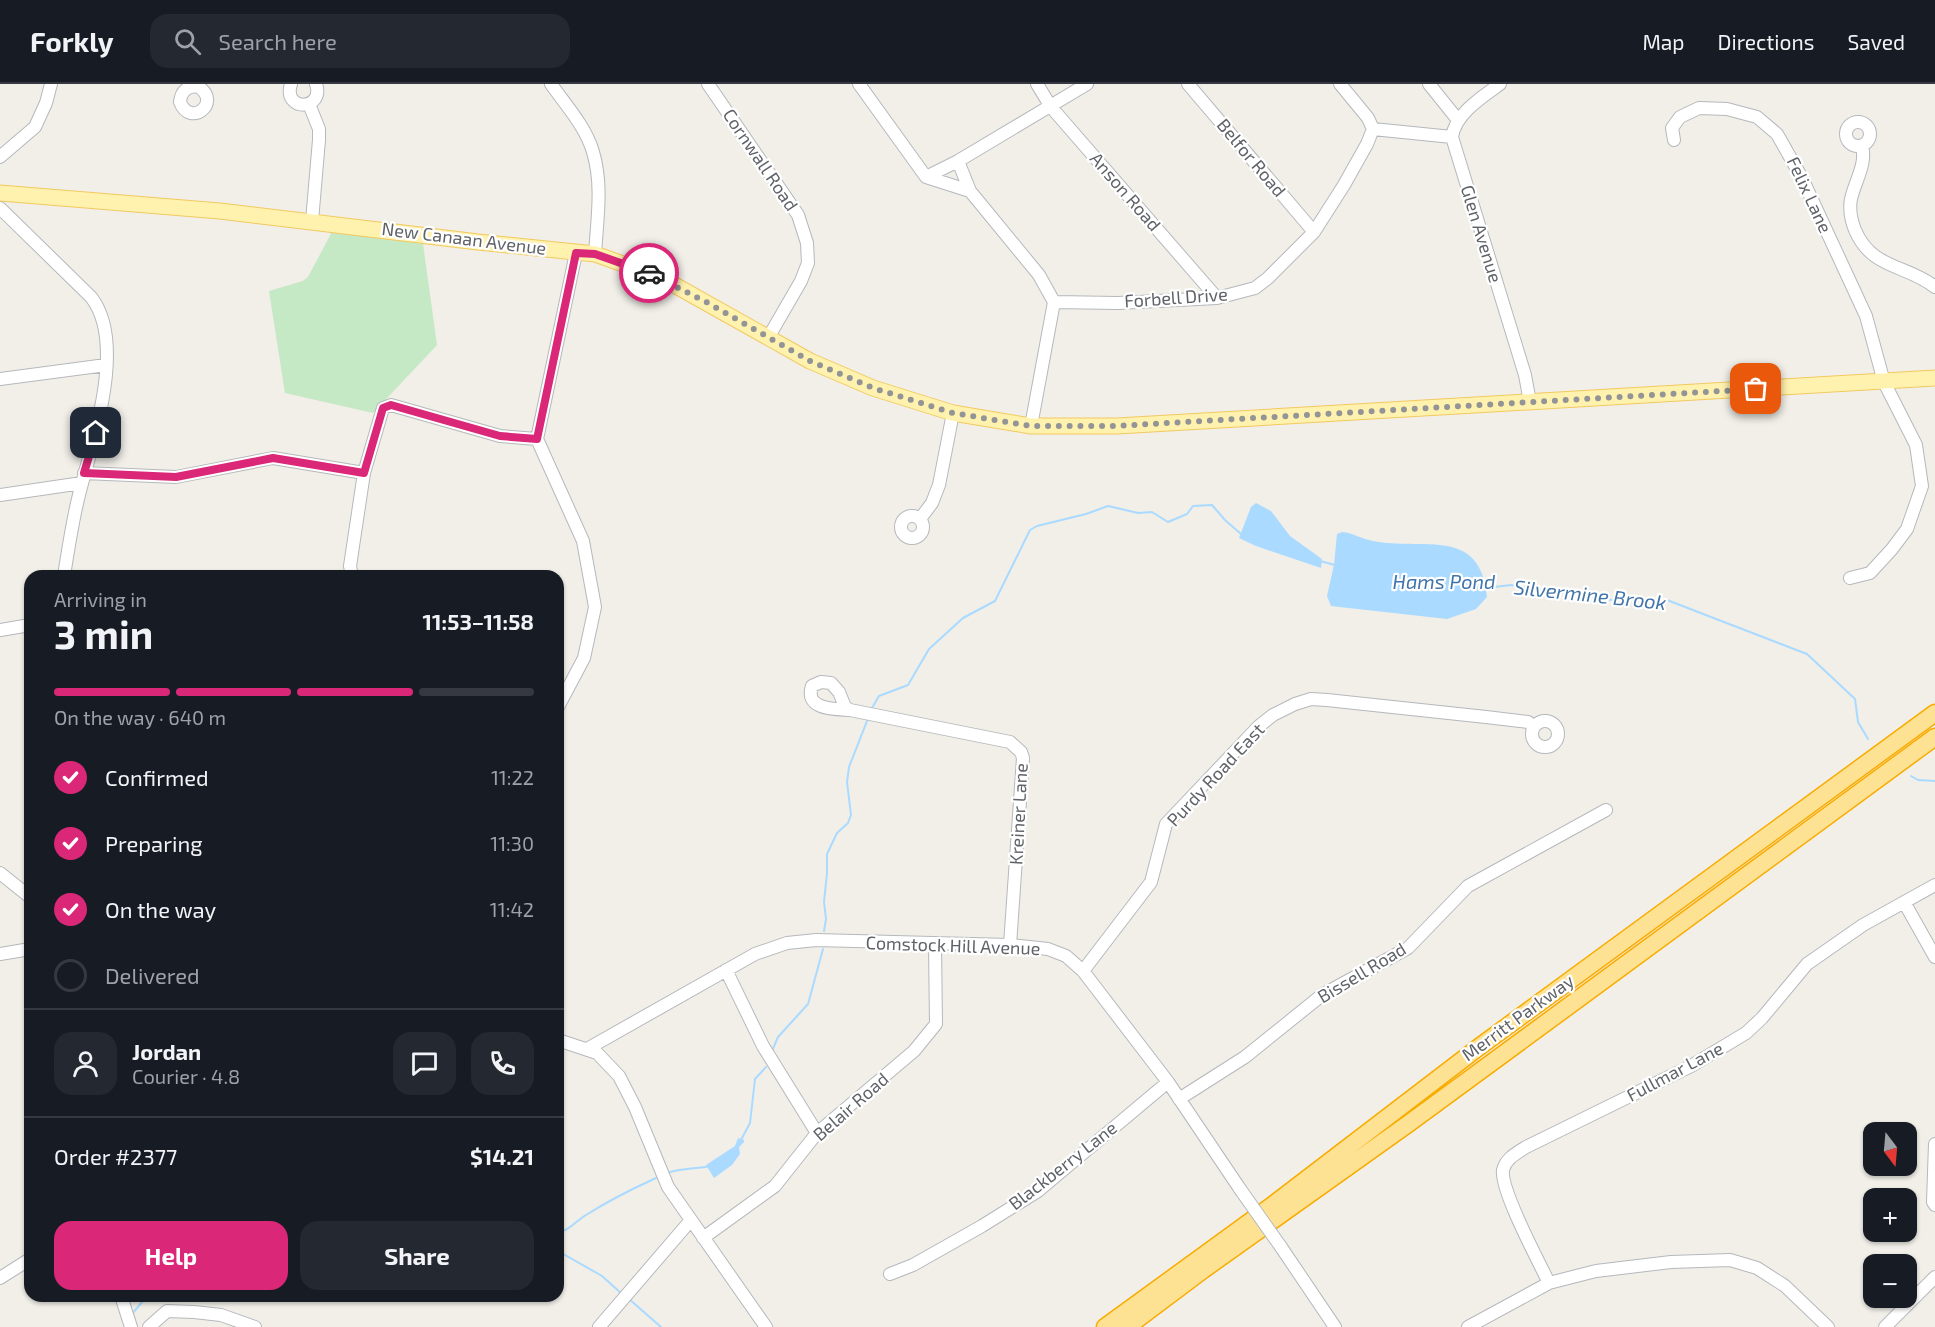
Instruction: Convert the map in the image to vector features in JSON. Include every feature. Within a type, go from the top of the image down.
[{"type":"highway","name":"Merritt Parkway","points":[[1105,1327],[1270,1208],[1470,1053],[1935,713]]},
{"type":"highway","name":"Merritt Parkway","points":[[1127,1327],[1935,737]]},
{"type":"main road","name":"New Canaan Avenue","points":[[0,193],[129,202],[595,254],[662,278],[768,338],[846,378],[953,413],[1031,426],[1117,426],[1935,378]]},
{"type":"street","points":[[0,157],[35,127],[46,103],[51,84]]},
{"type":"street","points":[[291,84],[289,94],[294,102],[301,105],[309,104],[317,95],[316,84]]},
{"type":"street","points":[[551,84],[576,120],[592,150],[599,181],[595,254]]},
{"type":"street","name":"Cornwall Road","points":[[708,84],[798,215],[807,243],[808,263],[801,282],[768,338]]},
{"type":"street","points":[[859,84],[926,177],[969,191]]},
{"type":"street","name":"Anson Road","points":[[1037,84],[1051,107],[1217,298]]},
{"type":"street","points":[[926,177],[958,161],[1087,84]]},
{"type":"street","name":"Belfor Road","points":[[1188,84],[1314,232]]},
{"type":"street","points":[[1340,84],[1368,118],[1373,129],[1452,137],[1458,120],[1500,84]]},
{"type":"street","points":[[1429,84],[1458,120]]},
{"type":"street","points":[[309,104],[319,129],[312,221]]},
{"type":"street","name":"Felix Lane","points":[[1674,140],[1672,128],[1680,117],[1699,108],[1727,109],[1757,117],[1777,134],[1802,178],[1866,316],[1884,382],[1916,445],[1922,486],[1907,529],[1892,549],[1870,573],[1850,578]]},
{"type":"street","name":"Forbell Drive","points":[[1054,302],[1118,303],[1217,298],[1255,288],[1314,232],[1344,185],[1373,129]]},
{"type":"street","name":"Glen Avenue","points":[[1452,137],[1525,375],[1530,402]]},
{"type":"street","points":[[1862,146],[1863,163],[1853,188],[1850,205],[1857,235],[1875,257],[1884,263],[1918,275],[1935,288]]},
{"type":"street","points":[[958,161],[969,191],[1039,275],[1054,302],[1031,426]]},
{"type":"street","points":[[0,208],[95,301],[105,323],[106,365],[100,416],[83,478],[65,570]]},
{"type":"street","points":[[564,696],[584,658],[595,607],[583,541],[537,439],[576,253]]},
{"type":"street","points":[[0,379],[106,365]]},
{"type":"street","points":[[351,570],[364,473],[383,408],[391,405],[500,436],[537,439]]},
{"type":"street","points":[[920,519],[932,503],[939,485],[953,413]]},
{"type":"street","points":[[0,495],[83,478],[176,477],[273,458],[364,473]]},
{"type":"street","points":[[0,630],[24,626]]},
{"type":"street","name":"Purdy Road East","points":[[1083,971],[1151,882],[1166,824],[1259,726],[1285,708],[1311,699],[1327,700],[1528,722],[1534,727]]},
{"type":"street","name":"Kreiner Lane","points":[[850,710],[1010,742],[1021,752],[1023,758],[1010,945]]},
{"type":"street","name":"Bissell Road","points":[[1179,1099],[1245,1057],[1322,995],[1408,948],[1468,886],[1606,810]]},
{"type":"street","points":[[0,873],[24,892]]},
{"type":"street","name":"Fullmar Lane","points":[[1549,1283],[1505,1188],[1503,1170],[1510,1158],[1526,1147],[1691,1066],[1746,1033],[1762,1018],[1807,964],[1863,925],[1935,885]]},
{"type":"street","points":[[1904,902],[1935,957]]},
{"type":"street","name":"Comstock Hill Avenue","points":[[587,1048],[726,970],[772,947],[802,941],[1010,945],[1048,949],[1066,956],[1083,971],[1168,1082],[1335,1327]]},
{"type":"street","name":"Belair Road","points":[[703,1238],[775,1186],[817,1133],[914,1051],[936,1024],[935,945]]},
{"type":"street","points":[[0,954],[24,950]]},
{"type":"street","points":[[726,970],[763,1046],[817,1133]]},
{"type":"street","points":[[564,1042],[587,1048],[603,1057],[619,1076],[635,1107],[668,1186],[766,1327]]},
{"type":"street","name":"Blackberry Lane","points":[[890,1274],[914,1265],[1038,1191],[1168,1082]]},
{"type":"street","points":[[1935,1144],[1933,1202],[1935,1205]]},
{"type":"street","points":[[599,1327],[690,1220]]},
{"type":"street","points":[[1468,1327],[1549,1283],[1596,1271],[1671,1262],[1730,1260],[1757,1268],[1785,1286],[1828,1327]]},
{"type":"street","points":[[0,1278],[24,1263]]},
{"type":"street","points":[[1885,1327],[1935,1277]]},
{"type":"street","points":[[122,1302],[131,1327]]},
{"type":"street","points":[[149,1327],[167,1311],[221,1316],[255,1327]]},
{"type":"green space","points":[[333,230],[423,244],[437,345],[373,413],[285,393],[269,291],[303,281],[308,277]]},
{"type":"water","points":[[1256,503],[1271,511],[1290,536],[1322,559],[1321,568],[1239,538],[1251,507]]},
{"type":"water","name":"Hams Pond","points":[[1342,532],[1373,541],[1429,544],[1461,550],[1473,559],[1482,574],[1487,597],[1476,609],[1447,619],[1331,606],[1327,596],[1334,565],[1337,534]]},
{"type":"water","points":[[738,1138],[744,1140],[739,1147],[740,1154],[732,1165],[714,1178],[706,1165],[735,1146]]},
{"type":"waterway","name":"Silvermine Brook","points":[[872,708],[879,696],[908,685],[929,649],[963,618],[995,601],[1030,530],[1037,526],[1108,506],[1138,513],[1152,512],[1168,522],[1187,514],[1193,506],[1212,505],[1241,534]]},
{"type":"waterway","name":"Silvermine Brook","points":[[1320,561],[1335,565]]},
{"type":"waterway","name":"Silvermine Brook","points":[[1486,588],[1511,585],[1612,600],[1667,600],[1807,654],[1855,699],[1858,722],[1868,739]]},
{"type":"waterway","name":"Silvermine Brook","points":[[824,931],[827,854],[837,833],[848,823],[851,815],[847,782],[849,767],[867,721]]},
{"type":"waterway","name":"Silvermine Brook","points":[[1911,776],[1918,780],[1935,781]]},
{"type":"waterway","name":"Silvermine Brook","points":[[772,1051],[778,1037],[808,1004],[823,949]]},
{"type":"waterway","name":"Silvermine Brook","points":[[741,1140],[750,1123],[755,1079],[766,1067]]},
{"type":"waterway","name":"Silvermine Brook","points":[[667,1173],[711,1166]]},
{"type":"waterway","name":"Silvermine Brook","points":[[564,1230],[611,1200],[656,1178]]},
{"type":"waterway","points":[[564,1254],[602,1276],[622,1294]]},
{"type":"waterway","points":[[629,1299],[661,1327]]},
{"type":"waterway","points":[[132,1314],[142,1302]]},
{"type":"way so far","points":[[649,273],[708,303],[810,361],[846,378],[953,413],[1031,426],[1117,426],[1756,389]]},
{"type":"route","points":[[96,433],[84,473],[176,477],[273,458],[364,473],[383,408],[391,405],[469,429],[500,436],[537,439],[576,253],[595,254],[649,273]]}]
